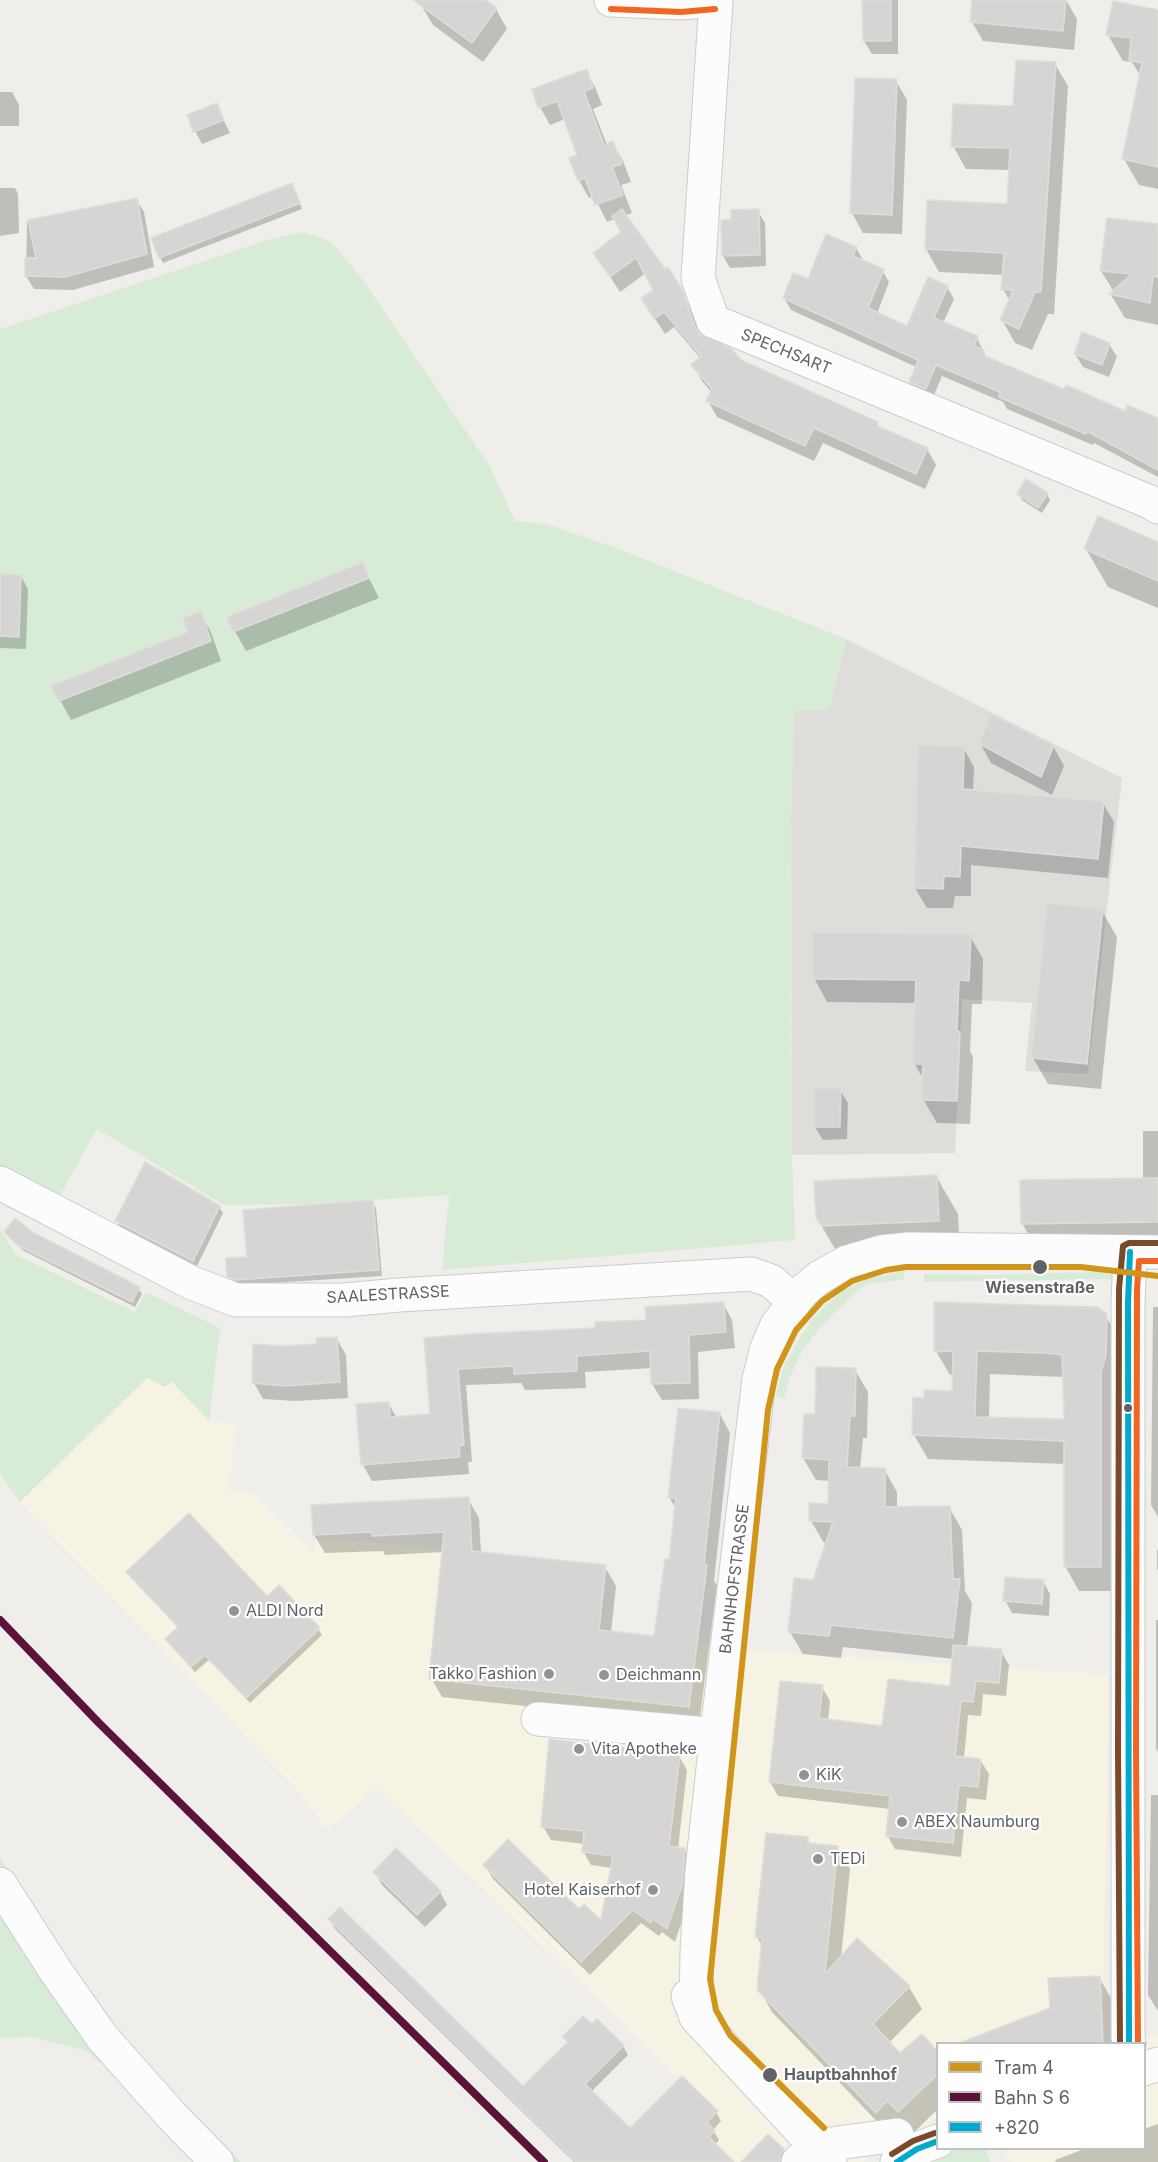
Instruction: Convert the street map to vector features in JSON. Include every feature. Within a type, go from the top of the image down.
[{"type":"street","name":"SPECHSART","points":[[611,0],[681,3],[715,0],[698,278],[713,321],[1158,507]]},
{"type":"street","name":"SAALESTRASSE","points":[[0,1183],[192,1282],[236,1300],[345,1300],[751,1274],[771,1281],[794,1301]]},
{"type":"street","name":"BAHNHOFSTRASSE","points":[[696,2017],[702,1870],[716,1741],[759,1379],[774,1330],[794,1301],[812,1284],[856,1258],[881,1252],[909,1249],[1144,1252]]},
{"type":"street","points":[[1130,2042],[1128,1303],[1144,1252]]},
{"type":"street","points":[[538,1719],[697,1733],[716,1741]]},
{"type":"street","points":[[0,1884],[102,2037],[172,2116],[217,2162]]},
{"type":"street","points":[[682,1981],[696,2017],[815,2157],[897,2148],[917,2149],[936,2142]]},
{"type":"shaded area","points":[[846,639],[1122,778],[1088,1074],[1025,1071],[1032,1003],[962,999],[955,1153],[792,1155],[791,817],[794,710],[829,709]]},
{"type":"shaded area","points":[[147,1378],[165,1387],[171,1381],[209,1421],[236,1424],[228,1492],[255,1493],[314,1553],[315,1538],[443,1548],[606,1565],[599,1630],[696,1641],[747,1650],[1108,1675],[1103,2042],[936,2042],[936,2118],[888,2139],[863,2162],[797,2162],[768,2134],[741,2162],[734,2162],[709,2137],[715,2130],[707,2122],[717,2111],[682,2076],[673,2075],[613,2013],[376,1787],[328,1830],[293,1785],[20,1502]]},
{"type":"shaded area","points":[[1158,2035],[1158,2162],[1011,2162],[1006,2157],[1003,2150],[1146,2150],[1146,2042],[1136,2042]]},
{"type":"green space","points":[[303,232],[332,242],[362,279],[489,465],[515,521],[546,524],[614,547],[846,639],[829,709],[794,711],[791,817],[792,1155],[795,1240],[442,1270],[449,1195],[310,1204],[224,1205],[97,1129],[57,1201],[0,1175],[0,329],[264,241]]},
{"type":"green space","points":[[0,1230],[16,1255],[135,1312],[146,1292],[220,1328],[209,1421],[172,1382],[165,1387],[147,1378],[20,1502],[0,1474]]},
{"type":"green space","points":[[903,1271],[904,1280],[869,1284],[858,1290],[836,1311],[818,1330],[800,1355],[789,1379],[784,1399],[776,1395],[784,1366],[799,1339],[830,1301],[841,1292],[864,1280]]},
{"type":"green space","points":[[1096,1272],[1110,1274],[1113,1279],[924,1282],[924,1274]]},
{"type":"green space","points":[[0,1858],[111,2022],[175,2098],[241,2162],[200,2162],[142,2098],[85,2050],[31,2037],[0,2038]]},
{"type":"green space","points":[[949,2150],[986,2150],[990,2162],[935,2162]]},
{"type":"building","points":[[413,0],[486,0],[497,8],[472,43]]},
{"type":"building","points":[[862,0],[891,0],[891,41],[863,41]]},
{"type":"building","points":[[972,0],[1066,0],[1063,31],[970,22]]},
{"type":"building","points":[[1113,1],[1158,10],[1158,167],[1122,159],[1142,63],[1129,60],[1131,38],[1106,35]]},
{"type":"building","points":[[1016,60],[1056,62],[1041,292],[1035,292],[1019,329],[1000,320],[1013,290],[1001,290],[1004,253],[925,249],[927,200],[1007,204],[1010,148],[951,147],[953,104],[1013,106]]},
{"type":"building","points":[[587,69],[593,88],[584,91],[604,145],[613,141],[622,164],[612,167],[623,195],[595,205],[585,178],[578,181],[569,158],[577,155],[557,101],[538,108],[532,89]]},
{"type":"building","points":[[855,78],[897,79],[892,215],[850,213]]},
{"type":"building","points":[[217,103],[224,120],[193,132],[187,115]]},
{"type":"building","points":[[292,183],[300,203],[159,258],[151,238]]},
{"type":"building","points":[[137,198],[147,254],[65,277],[25,276],[25,258],[36,258],[28,220]]},
{"type":"building","points":[[622,209],[665,269],[668,267],[683,291],[695,327],[700,334],[732,349],[741,360],[878,422],[877,426],[928,448],[916,474],[814,428],[805,446],[706,401],[712,389],[691,365],[701,356],[664,312],[654,319],[641,298],[653,290],[636,258],[610,277],[593,253],[621,232],[612,216]]},
{"type":"building","points":[[759,209],[760,255],[722,256],[721,220],[731,219],[731,210]]},
{"type":"building","points":[[1107,218],[1158,224],[1158,277],[1153,276],[1150,303],[1109,294],[1132,274],[1100,271]]},
{"type":"building","points":[[826,234],[857,247],[853,256],[884,269],[868,308],[907,326],[928,277],[948,286],[934,318],[978,336],[974,346],[984,350],[982,355],[1064,389],[1066,385],[1125,411],[1127,405],[1158,418],[1158,470],[1087,431],[1086,434],[999,397],[1000,392],[936,365],[926,389],[909,382],[918,360],[783,298],[793,273],[808,279]]},
{"type":"building","points":[[1082,332],[1110,343],[1102,365],[1074,354]]},
{"type":"building","points":[[1026,479],[1048,493],[1038,508],[1017,494]]},
{"type":"building","points":[[1098,516],[1158,542],[1158,581],[1084,549]]},
{"type":"building","points":[[363,562],[369,578],[233,632],[227,617]]},
{"type":"building","points":[[0,574],[21,575],[19,637],[0,636]]},
{"type":"building","points":[[201,611],[211,641],[59,701],[51,686],[188,632],[183,618]]},
{"type":"building","points":[[991,714],[1054,745],[1041,777],[978,743]]},
{"type":"building","points":[[918,745],[964,746],[963,789],[1104,801],[1098,859],[961,846],[960,877],[944,876],[943,889],[914,888]]},
{"type":"building","points":[[1047,903],[1103,909],[1087,1064],[1031,1058]]},
{"type":"building","points":[[812,932],[971,934],[969,981],[959,980],[957,1031],[960,1032],[957,1101],[921,1100],[923,1064],[912,1064],[916,980],[812,979]]},
{"type":"building","points":[[814,1088],[841,1088],[840,1127],[814,1127]]},
{"type":"building","points":[[145,1162],[220,1206],[193,1261],[115,1221]]},
{"type":"building","points":[[937,1175],[939,1221],[822,1226],[816,1218],[814,1181]]},
{"type":"building","points":[[1158,1178],[1158,1222],[1021,1224],[1020,1180]]},
{"type":"building","points":[[373,1200],[379,1270],[235,1280],[227,1277],[226,1258],[247,1257],[243,1210]]},
{"type":"building","points":[[15,1218],[34,1233],[140,1287],[132,1302],[19,1246],[4,1232]]},
{"type":"building","points":[[724,1302],[726,1332],[689,1335],[690,1383],[651,1384],[650,1351],[577,1356],[577,1371],[514,1374],[514,1366],[458,1369],[464,1445],[459,1446],[460,1457],[361,1465],[356,1404],[389,1402],[390,1417],[430,1414],[424,1338],[595,1328],[595,1322],[646,1320],[645,1307]]},
{"type":"building","points":[[934,1302],[1097,1307],[1107,1314],[1106,1355],[1101,1372],[1101,1567],[1064,1567],[1064,1441],[912,1435],[913,1397],[924,1398],[924,1390],[952,1391],[953,1351],[934,1352]],"holes":[[[977,1351],[1062,1355],[1064,1419],[975,1417]]]},
{"type":"building","points":[[337,1337],[340,1382],[285,1386],[252,1383],[253,1344],[285,1346],[317,1344],[316,1338]]},
{"type":"building","points":[[816,1367],[856,1368],[855,1416],[850,1416],[847,1467],[885,1468],[885,1507],[950,1506],[953,1579],[960,1579],[953,1638],[831,1625],[829,1636],[788,1632],[794,1578],[813,1580],[833,1522],[809,1521],[809,1503],[828,1504],[829,1460],[802,1458],[804,1414],[815,1414]]},
{"type":"building","points":[[678,1408],[720,1412],[704,1564],[707,1565],[689,1707],[429,1679],[444,1532],[372,1536],[372,1532],[313,1535],[311,1505],[469,1497],[472,1551],[606,1565],[599,1630],[654,1636],[665,1559],[669,1559],[676,1498],[668,1498]]},
{"type":"building","name":"ALDI Nord","points":[[189,1513],[267,1596],[279,1585],[320,1628],[246,1698],[205,1655],[191,1667],[165,1639],[178,1627],[126,1572]]},
{"type":"building","points":[[1005,1577],[1044,1580],[1042,1604],[1003,1601]]},
{"type":"building","points":[[953,1645],[1002,1649],[999,1683],[976,1681],[973,1702],[961,1701],[955,1756],[981,1759],[978,1787],[959,1785],[953,1843],[886,1836],[890,1796],[769,1782],[780,1681],[823,1685],[819,1718],[882,1726],[888,1679],[950,1686]]},
{"type":"building","points":[[549,1739],[680,1754],[669,1846],[685,1848],[682,1885],[667,1929],[653,1919],[651,1923],[633,1910],[581,1962],[483,1865],[508,1839],[579,1909],[584,1904],[601,1920],[613,1856],[582,1852],[584,1831],[541,1827]]},
{"type":"building","points":[[766,1833],[808,1837],[808,1843],[838,1846],[825,1974],[857,1938],[910,1986],[873,2024],[900,2053],[922,2034],[936,2050],[936,2076],[898,2112],[887,2101],[876,2113],[757,1990],[762,1938],[755,1937]]},
{"type":"building","points":[[396,1848],[441,1891],[417,1915],[373,1872]]},
{"type":"building","points":[[340,1907],[523,2086],[568,2042],[562,2037],[583,2016],[592,2024],[597,2019],[624,2045],[585,2084],[630,2128],[682,2076],[718,2111],[707,2122],[715,2131],[709,2137],[734,2162],[576,2162],[328,1919]]},
{"type":"building","points":[[1100,1976],[1103,2042],[962,2042],[1050,2008],[1048,1978]]},
{"type":"building","points":[[768,2134],[784,2149],[780,2162],[741,2162]]},
{"type":"tram line","name":"4","points":[[824,2128],[730,2035],[716,2010],[710,1979],[768,1410],[777,1369],[796,1330],[822,1301],[852,1281],[886,1270],[906,1267],[1081,1267],[1158,1276]]},
{"type":"transit line","points":[[611,9],[681,12],[715,9]]},
{"type":"transit line","points":[[1120,2042],[1119,1289],[1123,1246],[1129,1243],[1158,1243]]},
{"type":"transit line","name":"+820","points":[[1129,2042],[1128,1303],[1130,1252]]},
{"type":"transit line","points":[[1138,2042],[1137,1289],[1139,1261],[1158,1261]]},
{"type":"transit line","points":[[0,1620],[99,1723],[544,2162]]},
{"type":"transit line","points":[[892,2154],[913,2141],[935,2133]]},
{"type":"transit line","name":"+820","points":[[897,2162],[917,2149],[936,2142]]},
{"type":"place","name":"Wiesenstraße","points":[[1040,1267]]},
{"type":"place","name":"ALDI Nord","points":[[234,1611]]},
{"type":"place","name":"Takko Fashion","points":[[549,1674]]},
{"type":"place","name":"Deichmann","points":[[604,1675]]},
{"type":"place","name":"Vita Apotheke","points":[[579,1749]]},
{"type":"place","name":"KiK","points":[[804,1775]]},
{"type":"place","name":"ABEX Naumburg","points":[[902,1822]]},
{"type":"place","name":"TEDi","points":[[818,1859]]},
{"type":"place","name":"Hotel Kaiserhof","points":[[653,1890]]},
{"type":"place","name":"Hauptbahnhof","points":[[770,2075]]}]
